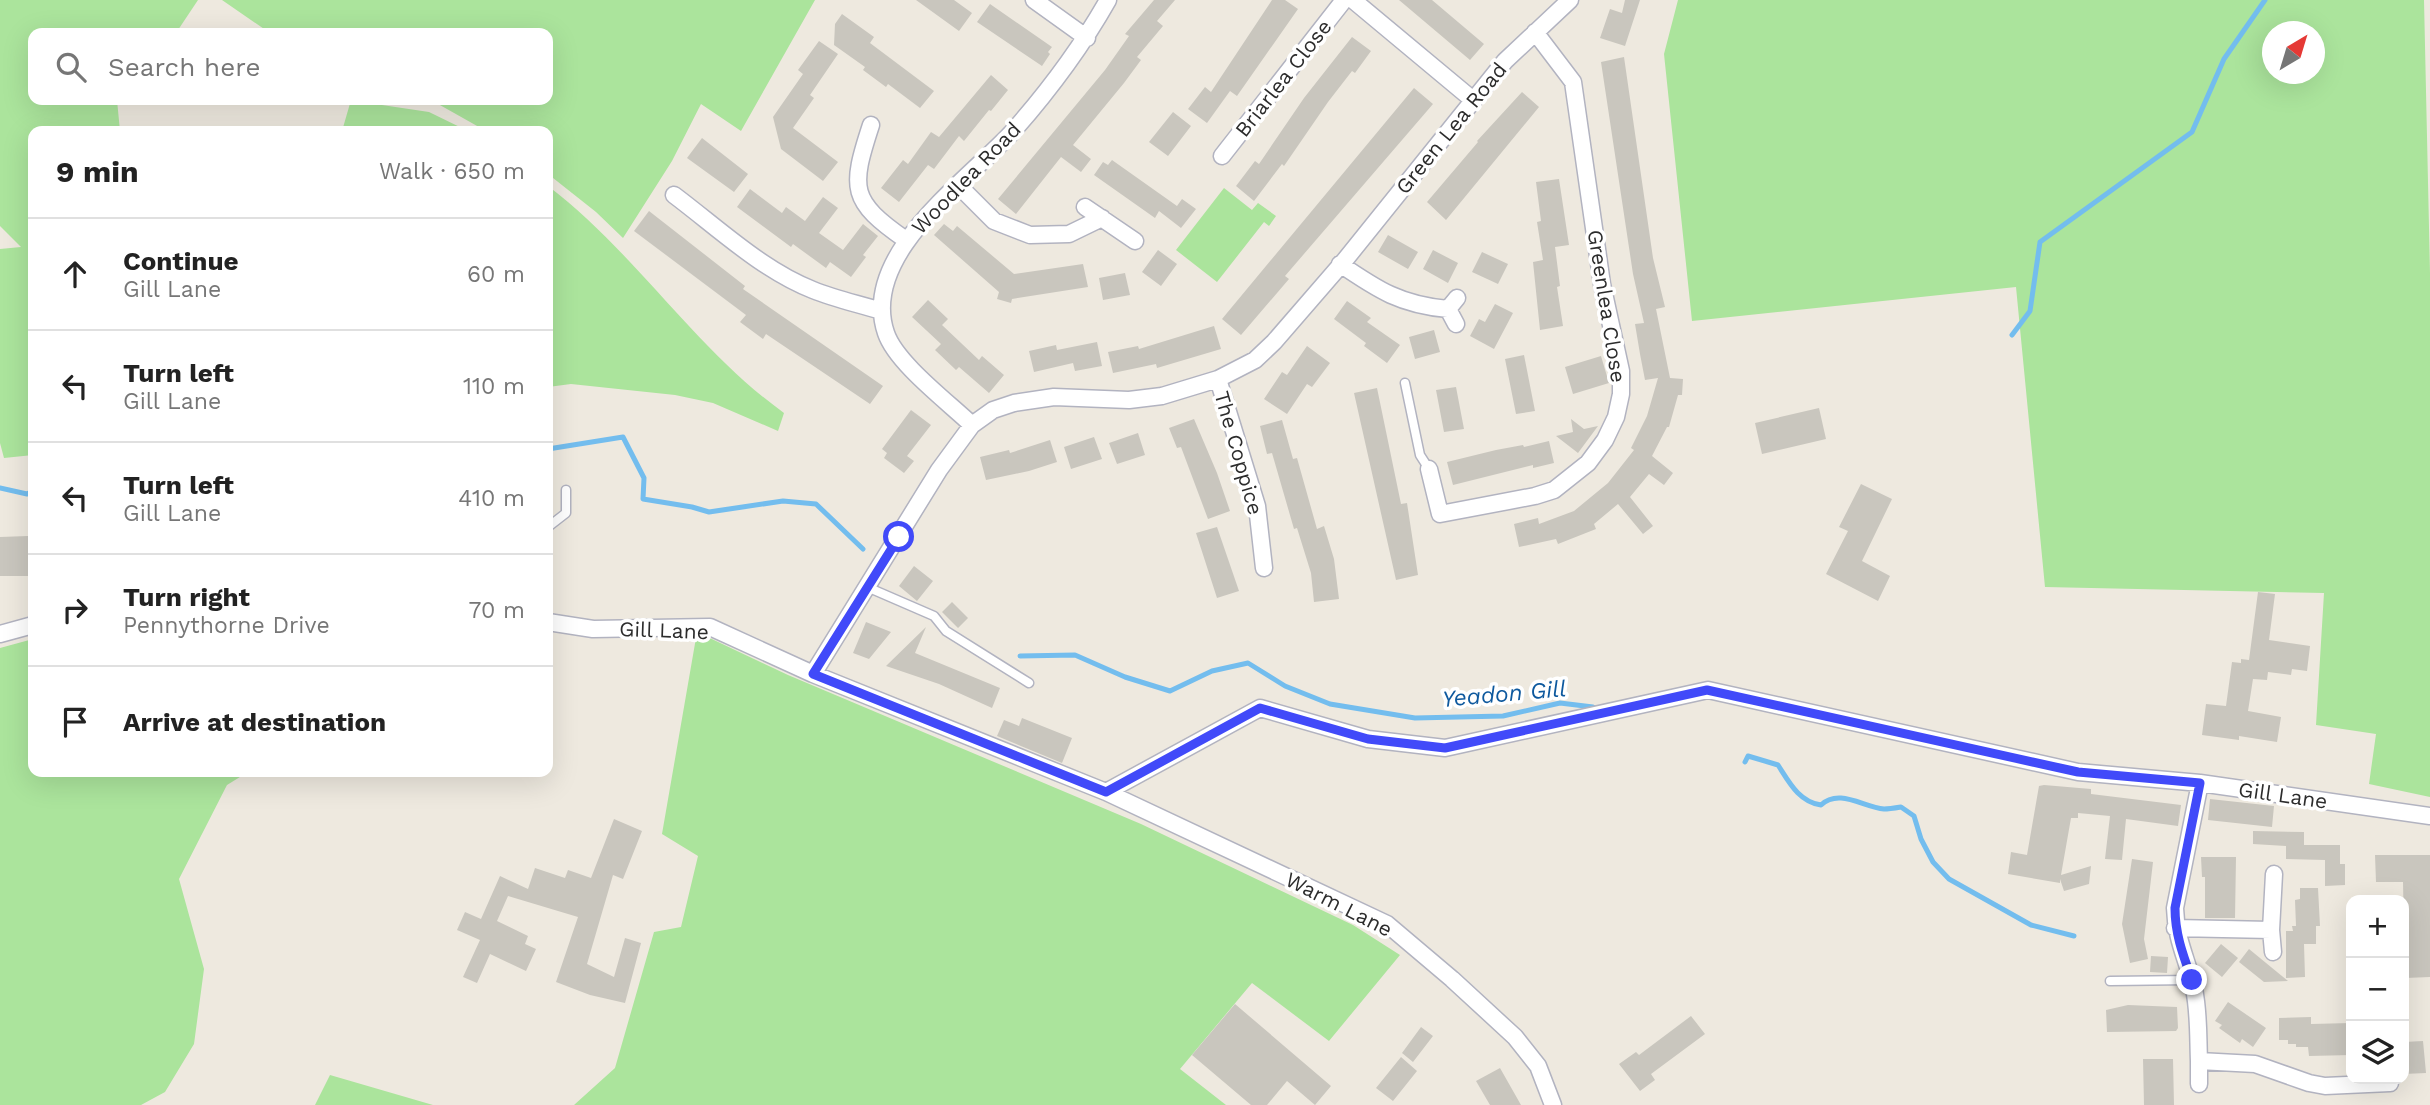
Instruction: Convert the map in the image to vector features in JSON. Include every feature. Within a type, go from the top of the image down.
[{"type":"street","points":[[1034,0],[1087,38]]},
{"type":"street","name":"Woodlea Road","points":[[972,425],[894,351],[881,311],[886,277],[906,240],[930,212],[1015,128],[1087,38],[1108,0]]},
{"type":"street","name":"Briarlea Close","points":[[1222,156],[1344,0]]},
{"type":"street","points":[[1353,0],[1473,100]]},
{"type":"street","name":"Green Lea Road","points":[[867,587],[939,470],[972,425],[993,410],[1014,402],[1054,397],[1129,400],[1162,396],[1218,379],[1255,360],[1274,342],[1340,264],[1505,61],[1570,0]]},
{"type":"street","name":"Greenlea Close","points":[[1429,469],[1440,514],[1535,496],[1554,490],[1588,463],[1605,440],[1616,417],[1621,394],[1621,371],[1602,284],[1573,82],[1535,32]]},
{"type":"street","points":[[871,125],[859,159],[859,194],[865,207],[875,217],[906,240]]},
{"type":"street","points":[[959,186],[994,221],[1030,235],[1069,234],[1102,218]]},
{"type":"street","points":[[674,195],[747,250],[799,283],[815,291],[881,311]]},
{"type":"street","points":[[1086,207],[1135,241]]},
{"type":"street","points":[[1340,264],[1397,299],[1424,307],[1452,304],[1456,324]]},
{"type":"street","name":"The Coppice","points":[[1218,379],[1257,506],[1264,568]]},
{"type":"street","points":[[813,674],[867,587]]},
{"type":"street","name":"Gill Lane","points":[[553,623],[593,629],[710,627],[813,674],[1106,792],[1260,708],[1368,739],[1445,748],[1707,690],[2078,772],[2200,783],[2430,816]]},
{"type":"street","points":[[0,634],[28,626]]},
{"type":"street","points":[[2199,1084],[2195,992],[2175,928],[2175,908],[2200,783]]},
{"type":"street","name":"Warm Lane","points":[[1106,792],[1387,924],[1515,1037],[1538,1066],[1553,1105]]},
{"type":"street","points":[[2273,952],[2271,930],[2274,874]]},
{"type":"street","points":[[2175,928],[2271,930]]},
{"type":"street","points":[[2199,1061],[2255,1064],[2325,1086],[2346,1084]]},
{"type":"lane","points":[[1405,383],[1420,455],[1429,469]]},
{"type":"lane","points":[[553,523],[566,513],[566,490]]},
{"type":"lane","points":[[867,587],[934,616],[946,631],[1029,683]]},
{"type":"lane","points":[[2110,981],[2192,980]]},
{"type":"green space","points":[[0,0],[198,0],[179,28],[28,28],[28,105],[117,105],[120,126],[28,126],[28,456],[4,458],[0,443],[0,249],[21,247],[0,226]]},
{"type":"green space","points":[[222,0],[815,0],[741,131],[701,104],[672,161],[623,238],[596,212],[553,178],[553,126],[477,126],[440,105],[553,105],[553,28],[263,28]]},
{"type":"green space","points":[[1678,0],[2424,0],[2430,273],[2430,797],[2369,784],[2376,734],[2316,725],[2324,593],[2045,587],[2016,287],[1692,321],[1664,54]]},
{"type":"green space","points":[[350,105],[382,105],[429,112],[458,126],[343,126]]},
{"type":"green space","points":[[1224,188],[1252,210],[1258,203],[1276,216],[1269,226],[1264,222],[1217,282],[1176,250]]},
{"type":"green space","points":[[553,190],[580,212],[638,270],[722,360],[784,413],[778,431],[713,403],[675,395],[571,384],[553,386]]},
{"type":"green space","points":[[697,632],[788,675],[1141,824],[1353,925],[1400,955],[1329,1041],[1252,983],[1180,1069],[1226,1105],[574,1105],[615,1068],[654,932],[681,927],[698,856],[662,834]]},
{"type":"green space","points":[[28,640],[28,777],[240,777],[227,785],[179,879],[204,969],[194,1044],[165,1092],[141,1105],[0,1105],[0,648]]},
{"type":"green space","points":[[330,1075],[433,1105],[315,1105]]},
{"type":"building","points":[[916,0],[954,0],[972,13],[959,31]]},
{"type":"building","points":[[1154,0],[1175,0],[1157,21],[1163,26],[1137,57],[1141,60],[1073,145],[1091,159],[1081,172],[1061,157],[1016,214],[998,199],[1105,70],[1129,36],[1125,34]]},
{"type":"building","points":[[1272,0],[1285,0],[1298,9],[1237,96],[1230,91],[1207,123],[1188,109],[1205,87],[1211,92]]},
{"type":"building","points":[[1399,0],[1432,0],[1484,44],[1470,60]]},
{"type":"building","points":[[1625,0],[1640,0],[1625,46],[1600,38],[1610,9],[1622,13]]},
{"type":"building","points":[[990,4],[1052,47],[1042,66],[977,22]]},
{"type":"building","points":[[842,14],[874,37],[870,43],[934,91],[920,108],[888,84],[886,87],[863,70],[865,67],[834,45],[835,24]]},
{"type":"building","points":[[1352,37],[1371,51],[1355,73],[1352,71],[1284,166],[1282,164],[1254,201],[1236,186],[1255,161],[1259,164],[1304,98]]},
{"type":"building","points":[[819,41],[838,54],[810,95],[814,98],[793,128],[838,162],[823,181],[781,149],[773,117],[803,74],[798,70]]},
{"type":"building","points":[[1624,57],[1653,258],[1665,307],[1656,309],[1670,378],[1683,379],[1682,395],[1678,395],[1669,427],[1652,456],[1673,473],[1664,485],[1649,474],[1630,497],[1653,526],[1643,534],[1618,504],[1594,524],[1596,529],[1558,544],[1556,539],[1519,547],[1514,524],[1538,518],[1539,524],[1574,511],[1608,483],[1634,450],[1631,448],[1647,416],[1658,378],[1645,380],[1640,354],[1635,324],[1644,323],[1633,274],[1601,62]]},
{"type":"building","points":[[991,75],[1008,90],[964,141],[959,136],[934,169],[928,165],[899,202],[881,188],[903,160],[908,164],[931,132],[939,137]]},
{"type":"building","points":[[1414,88],[1433,104],[1285,276],[1289,279],[1241,335],[1222,319]]},
{"type":"building","points":[[1522,92],[1539,107],[1446,220],[1427,202]]},
{"type":"building","points":[[1173,112],[1191,126],[1168,156],[1149,142]]},
{"type":"building","points":[[702,138],[748,174],[734,192],[687,158]]},
{"type":"building","points":[[1112,160],[1177,206],[1182,199],[1196,209],[1181,228],[1159,211],[1155,218],[1094,175],[1103,162],[1108,165]]},
{"type":"building","points":[[1559,179],[1569,245],[1555,247],[1563,326],[1540,330],[1533,262],[1543,260],[1537,222],[1541,221],[1536,182]]},
{"type":"building","points":[[750,189],[782,213],[786,207],[805,221],[823,197],[838,208],[819,233],[843,250],[863,224],[878,236],[851,277],[830,262],[826,268],[793,244],[791,247],[737,207]]},
{"type":"building","points":[[649,211],[745,286],[743,289],[883,386],[870,404],[766,334],[763,339],[740,322],[746,315],[634,231]]},
{"type":"building","points":[[944,224],[953,231],[957,226],[1014,274],[1083,264],[1088,287],[1012,299],[1011,303],[997,299],[999,292],[934,235]]},
{"type":"building","points":[[1388,235],[1418,252],[1408,269],[1378,252]]},
{"type":"building","points":[[1158,250],[1177,264],[1161,286],[1142,272]]},
{"type":"building","points":[[1433,250],[1458,263],[1448,283],[1423,269]]},
{"type":"building","points":[[1482,252],[1508,264],[1498,284],[1472,272]]},
{"type":"building","points":[[1125,273],[1130,295],[1103,300],[1099,278]]},
{"type":"building","points":[[928,300],[948,319],[942,325],[979,360],[982,356],[1004,375],[989,393],[959,367],[956,370],[935,350],[941,344],[912,317]]},
{"type":"building","points":[[1347,301],[1371,318],[1367,322],[1400,345],[1387,363],[1334,319]]},
{"type":"building","points":[[1495,304],[1513,313],[1494,349],[1470,336],[1479,319],[1485,322]]},
{"type":"building","points":[[1214,326],[1221,349],[1157,368],[1156,364],[1113,373],[1108,352],[1138,346],[1139,349]]},
{"type":"building","points":[[1434,330],[1440,352],[1415,359],[1409,337]]},
{"type":"building","points":[[1097,342],[1102,366],[1075,371],[1073,363],[1034,372],[1029,351],[1056,345],[1057,350]]},
{"type":"building","points":[[1307,346],[1330,363],[1312,387],[1307,384],[1287,414],[1264,399],[1282,372],[1287,375]]},
{"type":"building","points":[[1524,355],[1535,411],[1516,414],[1505,359]]},
{"type":"building","points":[[1601,356],[1609,383],[1573,394],[1565,367]]},
{"type":"building","points":[[1456,387],[1464,429],[1444,432],[1436,390]]},
{"type":"building","points":[[1377,388],[1401,504],[1407,503],[1418,575],[1396,580],[1354,393]]},
{"type":"building","points":[[1819,408],[1826,439],[1762,454],[1755,423]]},
{"type":"building","points":[[911,410],[931,425],[907,456],[914,461],[904,473],[884,458],[887,453],[882,449]]},
{"type":"building","points":[[1194,419],[1230,511],[1208,519],[1181,447],[1177,448],[1169,428]]},
{"type":"building","points":[[1571,419],[1584,429],[1598,426],[1578,453],[1556,436],[1573,432]]},
{"type":"building","points":[[1282,420],[1293,459],[1297,458],[1317,529],[1324,526],[1334,559],[1339,599],[1314,602],[1311,573],[1297,528],[1294,529],[1272,453],[1267,454],[1260,426]]},
{"type":"building","points":[[1138,433],[1145,455],[1117,464],[1109,443]]},
{"type":"building","points":[[1094,437],[1102,459],[1071,469],[1064,447]]},
{"type":"building","points":[[1050,440],[1057,462],[986,480],[980,457],[1009,450],[1010,453]]},
{"type":"building","points":[[1549,441],[1554,463],[1533,468],[1533,465],[1453,485],[1447,462]]},
{"type":"building","points":[[1861,484],[1892,499],[1862,561],[1890,576],[1878,601],[1826,574],[1848,531],[1839,527]]},
{"type":"building","points":[[1217,527],[1239,591],[1217,598],[1196,533]]},
{"type":"building","points":[[28,536],[28,576],[0,576],[0,537]]},
{"type":"building","points":[[914,566],[933,581],[917,601],[899,586]]},
{"type":"building","points":[[2258,592],[2275,594],[2269,640],[2310,646],[2307,671],[2292,669],[2291,675],[2268,672],[2267,680],[2253,679],[2248,711],[2281,717],[2277,742],[2239,736],[2239,740],[2202,735],[2206,704],[2226,706],[2232,662],[2249,660]]},
{"type":"building","points":[[952,602],[968,618],[958,628],[942,612]]},
{"type":"building","points":[[866,622],[891,632],[869,659],[853,653]]},
{"type":"building","points":[[926,627],[915,653],[1000,688],[992,708],[939,684],[886,666]]},
{"type":"building","points":[[1022,718],[1072,738],[1062,763],[997,736],[1004,720],[1019,726]]},
{"type":"building","points":[[2039,786],[2091,789],[2091,794],[2181,805],[2178,826],[2126,819],[2122,860],[2105,859],[2110,816],[2078,813],[2078,818],[2071,818],[2061,875],[2091,866],[2089,884],[2064,891],[2060,879],[2060,883],[2008,874],[2011,852],[2027,855]]},
{"type":"building","points":[[2210,799],[2274,806],[2272,827],[2208,820]]},
{"type":"building","points":[[614,819],[642,831],[623,879],[613,875],[587,964],[614,977],[625,938],[641,943],[625,1003],[590,995],[556,982],[578,917],[508,896],[497,921],[528,936],[525,944],[536,949],[526,971],[490,954],[477,983],[463,977],[480,940],[457,930],[465,912],[481,919],[500,876],[528,889],[535,868],[565,878],[568,870],[591,878]]},
{"type":"building","points":[[2253,831],[2304,832],[2304,845],[2340,845],[2340,864],[2345,864],[2345,885],[2325,886],[2325,860],[2286,859],[2286,846],[2253,844]]},
{"type":"building","points":[[2375,855],[2430,855],[2430,977],[2409,978],[2409,895],[2403,895],[2403,882],[2376,882]]},
{"type":"building","points":[[2201,857],[2236,857],[2235,918],[2205,918],[2205,877],[2202,877]]},
{"type":"building","points":[[2132,859],[2153,862],[2144,939],[2148,959],[2130,963],[2122,924]]},
{"type":"building","points":[[2300,888],[2318,888],[2320,926],[2316,926],[2316,944],[2304,944],[2305,977],[2286,978],[2286,931],[2293,931],[2292,926],[2296,926],[2295,900],[2300,899]]},
{"type":"building","points":[[2221,944],[2238,958],[2222,977],[2205,963]]},
{"type":"building","points":[[2249,949],[2288,981],[2264,982],[2239,962]]},
{"type":"building","points":[[2151,956],[2168,957],[2167,973],[2150,972]]},
{"type":"building","points":[[2228,1002],[2266,1028],[2253,1047],[2242,1039],[2240,1043],[2219,1028],[2222,1025],[2215,1021]]},
{"type":"building","points":[[1235,1004],[1331,1086],[1315,1105],[1287,1081],[1267,1105],[1251,1105],[1192,1055]]},
{"type":"building","points":[[2128,1005],[2177,1007],[2178,1028],[2176,1031],[2107,1032],[2106,1010]]},
{"type":"building","points":[[1691,1016],[1705,1034],[1651,1074],[1655,1080],[1640,1091],[1619,1064],[1636,1052],[1639,1055]]},
{"type":"building","points":[[2311,1017],[2311,1024],[2346,1023],[2346,1055],[2309,1056],[2308,1047],[2296,1047],[2296,1044],[2288,1044],[2288,1040],[2279,1040],[2279,1018]]},
{"type":"building","points":[[1421,1027],[1433,1036],[1413,1062],[1402,1053]]},
{"type":"building","points":[[2423,1041],[2426,1073],[2409,1074],[2409,1042]]},
{"type":"building","points":[[1401,1057],[1417,1071],[1393,1101],[1376,1088]]},
{"type":"building","points":[[2143,1059],[2173,1059],[2174,1105],[2144,1105]]},
{"type":"building","points":[[1500,1068],[1521,1105],[1490,1105],[1476,1081]]},
{"type":"waterway","points":[[2012,335],[2030,311],[2040,242],[2192,132],[2224,59],[2265,0]]},
{"type":"waterway","name":"Yeadon Gill","points":[[553,448],[623,437],[644,478],[643,499],[709,512],[783,501],[816,504],[863,549]]},
{"type":"waterway","name":"Yeadon Gill","points":[[0,488],[28,494]]},
{"type":"waterway","name":"Yeadon Gill","points":[[1020,656],[1075,655],[1125,677],[1170,691],[1212,671],[1248,663],[1285,686],[1330,704],[1415,718],[1503,716],[1560,703],[1593,707]]},
{"type":"waterway","name":"Yeadon Gill","points":[[1745,762],[1748,756],[1778,765],[1795,790],[1813,803],[1821,805],[1828,800],[1843,798],[1876,808],[1901,807],[1914,816],[1921,839],[1933,862],[1949,879],[2031,925],[2074,936]]},
{"type":"route","points":[[899,537],[813,674],[1106,792],[1260,708],[1368,739],[1445,748],[1707,690],[2078,772],[2200,783],[2175,908],[2175,928],[2179,945],[2192,980]]}]
